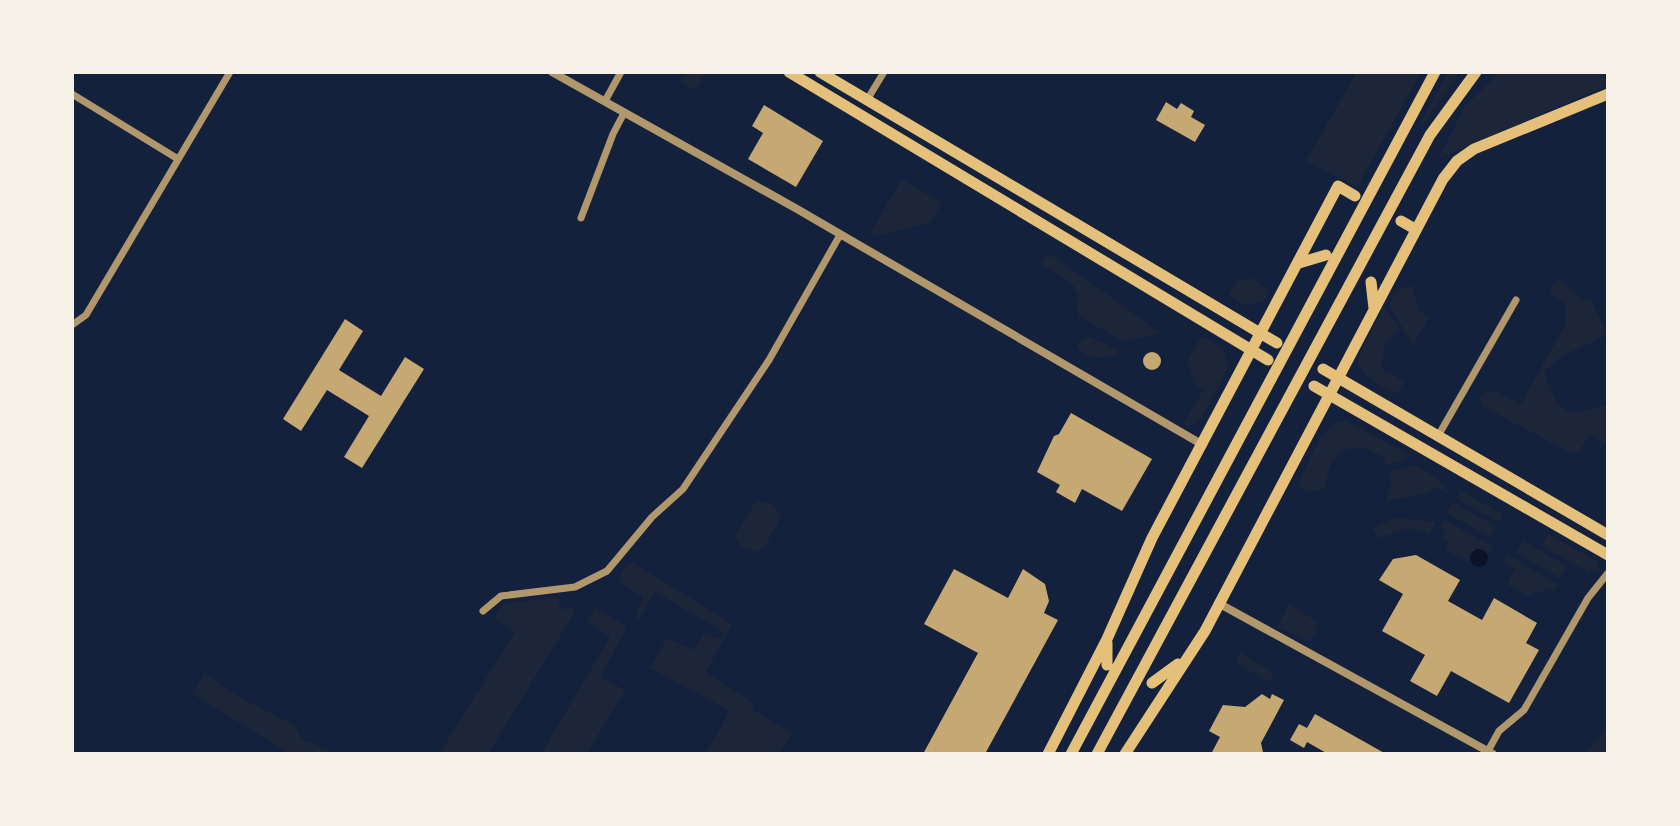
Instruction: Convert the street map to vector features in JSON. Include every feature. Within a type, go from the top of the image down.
[{"type":"main road","points":[[789,72],[1268,360]]},
{"type":"main road","points":[[820,72],[1277,343]]},
{"type":"main road","points":[[1071,754],[1435,72]]},
{"type":"main road","points":[[1097,754],[1430,135],[1476,72]]},
{"type":"main road","points":[[1125,754],[1218,603],[1443,179],[1457,161],[1474,149],[1608,94]]},
{"type":"main road","points":[[1048,754],[1107,639],[1131,580],[1338,186],[1355,196]]},
{"type":"main road","points":[[1401,221],[1415,229]]},
{"type":"main road","points":[[1299,263],[1326,255]]},
{"type":"main road","points":[[1371,282],[1374,308]]},
{"type":"main road","points":[[1323,369],[1608,535]]},
{"type":"main road","points":[[1314,386],[1608,555]]},
{"type":"main road","points":[[1107,639],[1107,665]]},
{"type":"main road","points":[[1152,683],[1187,656]]},
{"type":"street","points":[[72,325],[86,315],[230,72]]},
{"type":"street","points":[[552,72],[1203,445]]},
{"type":"street","points":[[605,101],[621,72]]},
{"type":"street","points":[[867,100],[884,72]]},
{"type":"street","points":[[72,94],[178,159]]},
{"type":"street","points":[[581,218],[624,113]]},
{"type":"street","points":[[483,611],[501,596],[575,587],[607,571],[652,517],[683,489],[769,360],[840,235]]},
{"type":"street","points":[[1438,436],[1516,300]]},
{"type":"street","points":[[1218,603],[1490,752],[1499,731],[1524,710],[1588,598],[1608,573]]},
{"type":"shaded area","points":[[706,72],[696,90],[680,82],[683,76]]},
{"type":"shaded area","points":[[1357,72],[1421,72],[1357,187],[1306,161]]},
{"type":"shaded area","points":[[1448,72],[1459,72],[1422,127],[1419,125]]},
{"type":"shaded area","points":[[1500,72],[1608,72],[1608,85],[1438,159],[1465,106]]},
{"type":"shaded area","points":[[902,179],[942,203],[930,223],[878,236],[870,233]]},
{"type":"shaded area","points":[[1053,256],[1159,332],[1122,341],[1079,316],[1076,307],[1079,296],[1072,284],[1041,264],[1045,257]]},
{"type":"shaded area","points":[[1252,278],[1270,291],[1264,301],[1246,305],[1229,296],[1237,281]]},
{"type":"shaded area","points":[[1559,278],[1581,300],[1591,299],[1607,335],[1560,357],[1544,372],[1553,394],[1567,410],[1574,412],[1608,406],[1608,446],[1590,434],[1578,453],[1569,452],[1482,406],[1480,399],[1486,391],[1496,392],[1521,404],[1566,323],[1565,304],[1549,291]]},
{"type":"shaded area","points":[[1412,286],[1419,311],[1429,317],[1413,345],[1389,306],[1396,290]]},
{"type":"shaded area","points":[[1384,306],[1400,330],[1386,342],[1381,365],[1386,374],[1390,372],[1404,382],[1397,394],[1367,376],[1359,365],[1358,358]]},
{"type":"shaded area","points":[[1202,336],[1222,347],[1229,366],[1201,419],[1190,426],[1183,424],[1204,389],[1196,385],[1187,361]]},
{"type":"shaded area","points":[[1089,337],[1117,349],[1117,355],[1100,357],[1085,354],[1077,346]]},
{"type":"shaded area","points":[[1346,421],[1408,454],[1405,460],[1387,465],[1384,457],[1369,450],[1348,449],[1331,464],[1326,488],[1309,493],[1299,486],[1299,481],[1312,453],[1330,428]]},
{"type":"shaded area","points":[[1414,465],[1439,479],[1451,495],[1434,486],[1430,493],[1385,501],[1391,484],[1390,472]]},
{"type":"shaded area","points":[[1460,490],[1503,515],[1499,522],[1456,498]]},
{"type":"shaded area","points":[[756,501],[774,505],[781,516],[766,545],[756,552],[742,547],[735,536]]},
{"type":"shaded area","points":[[1453,502],[1496,527],[1490,537],[1447,513]]},
{"type":"shaded area","points":[[1395,518],[1436,522],[1429,534],[1408,528],[1379,538],[1372,528]]},
{"type":"shaded area","points":[[1444,520],[1493,547],[1489,554],[1476,548],[1468,562],[1445,549],[1449,542],[1443,538],[1446,531],[1439,527]]},
{"type":"shaded area","points":[[1548,534],[1597,561],[1600,572],[1592,568],[1589,573],[1542,546]]},
{"type":"shaded area","points":[[1523,541],[1567,566],[1560,578],[1516,553]]},
{"type":"shaded area","points":[[1479,549],[1488,558],[1479,567],[1470,558]]},
{"type":"shaded area","points":[[1507,555],[1558,584],[1553,592],[1546,587],[1542,594],[1534,590],[1530,597],[1507,584],[1515,569],[1503,562]]},
{"type":"shaded area","points":[[632,562],[732,624],[706,672],[752,702],[753,710],[792,733],[779,754],[705,754],[730,711],[650,668],[667,638],[694,650],[704,633],[720,639],[724,632],[655,592],[639,619],[635,617],[643,597],[619,583],[622,571]]},
{"type":"shaded area","points":[[558,597],[560,609],[571,608],[575,612],[488,754],[439,754],[515,632],[494,618],[503,604]]},
{"type":"shaded area","points":[[1289,604],[1316,621],[1316,633],[1308,641],[1277,627]]},
{"type":"shaded area","points":[[595,607],[627,627],[600,677],[625,690],[587,754],[541,754],[610,637],[587,621]]},
{"type":"shaded area","points":[[1240,653],[1270,670],[1273,679],[1266,681],[1236,662]]},
{"type":"shaded area","points":[[205,673],[232,693],[295,726],[303,740],[329,750],[328,754],[291,754],[192,694]]},
{"type":"shaded area","points":[[1608,726],[1608,753],[1586,753]]},
{"type":"building","points":[[1166,102],[1177,109],[1181,103],[1194,111],[1191,117],[1205,125],[1195,142],[1156,120]]},
{"type":"building","points":[[764,105],[823,141],[796,187],[748,159],[763,133],[752,126]]},
{"type":"building","points":[[345,319],[363,331],[339,370],[381,396],[405,357],[424,369],[362,468],[344,457],[369,416],[327,390],[301,431],[283,419]]},
{"type":"building","points":[[1148,352],[1156,352],[1161,361],[1159,368],[1148,370],[1143,365],[1143,357]]},
{"type":"building","points":[[1071,413],[1152,459],[1122,511],[1082,489],[1075,503],[1056,492],[1060,485],[1037,472],[1054,436],[1059,434]]},
{"type":"building","points":[[1416,555],[1460,580],[1448,601],[1482,620],[1494,598],[1537,623],[1526,643],[1539,650],[1509,703],[1451,671],[1437,696],[1410,681],[1425,655],[1382,631],[1403,594],[1379,580],[1393,559]]},
{"type":"building","points":[[954,569],[1008,598],[1023,569],[1045,584],[1049,601],[1044,613],[1058,620],[985,754],[923,754],[978,653],[924,624]]},
{"type":"building","points":[[1262,694],[1270,699],[1272,694],[1284,700],[1261,743],[1263,752],[1211,754],[1220,737],[1209,731],[1223,705],[1245,707]]},
{"type":"building","points":[[1315,714],[1386,754],[1328,754],[1307,742],[1304,748],[1290,740],[1299,724],[1307,728]]}]
